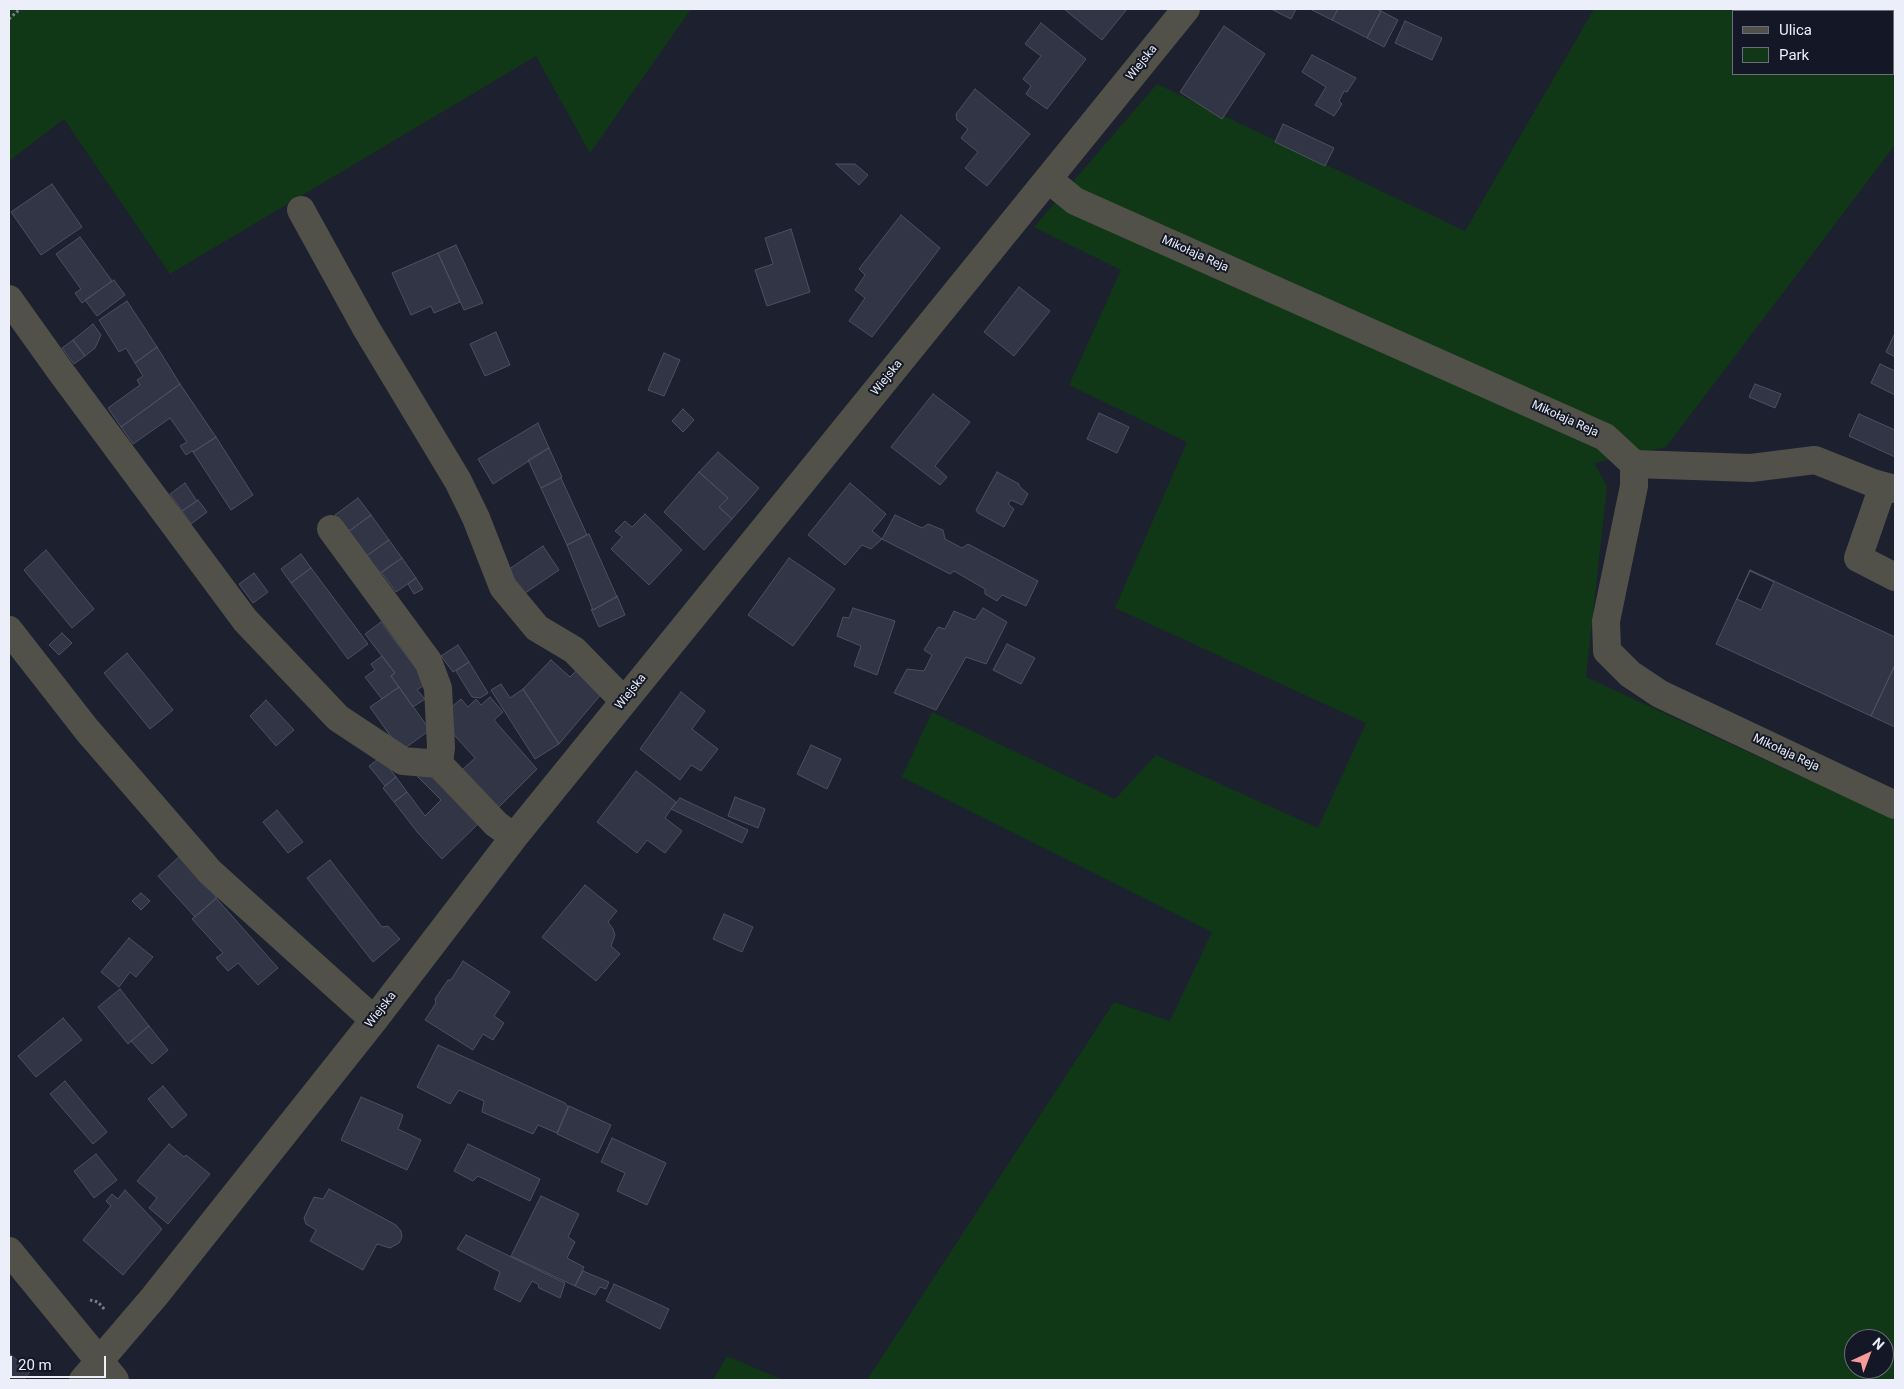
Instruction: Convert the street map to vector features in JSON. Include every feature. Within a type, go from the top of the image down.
[{"type":"street","name":"Wiejska","points":[[99,1374],[154,1298],[374,1020],[514,837],[1186,9]]},
{"type":"street","name":"Mikołaja Reja","points":[[1048,179],[1075,201],[1605,437],[1634,464],[1634,486],[1606,622],[1607,651],[1630,674],[1660,694],[1895,805]]},
{"type":"street","points":[[301,210],[366,328],[458,481],[476,518],[503,587],[537,628],[574,650],[624,701]]},
{"type":"street","points":[[9,299],[245,620],[338,718],[404,761],[439,764],[496,824],[514,837]]},
{"type":"street","points":[[1634,464],[1751,468],[1815,460],[1889,488],[1858,558],[1895,577]]},
{"type":"street","points":[[330,529],[428,661],[438,688],[441,747],[439,764]]},
{"type":"street","points":[[9,630],[87,730],[210,872],[374,1020]]},
{"type":"street","points":[[9,1252],[99,1374]]},
{"type":"path","points":[[9,19],[20,9]]},
{"type":"green space","points":[[9,9],[691,9],[590,153],[536,56],[170,274],[64,119],[9,161]]},
{"type":"green space","points":[[1594,9],[1895,9],[1895,145],[1666,447],[1594,463],[1607,486],[1586,677],[1895,820],[1895,1380],[867,1380],[1114,1002],[1170,1021],[1212,932],[902,777],[932,712],[1115,799],[1156,755],[1318,828],[1366,723],[1115,608],[1187,442],[1069,385],[1121,270],[1034,227],[1157,84],[1465,231]]},
{"type":"green space","points":[[727,1356],[783,1380],[713,1380]]},
{"type":"building","points":[[1064,9],[1127,9],[1102,40]]},
{"type":"building","points":[[1271,9],[1296,9],[1291,19]]},
{"type":"building","points":[[1310,9],[1338,9],[1332,20]]},
{"type":"building","points":[[1338,9],[1376,9],[1381,11],[1367,38],[1332,20]]},
{"type":"building","points":[[1381,11],[1398,20],[1384,47],[1367,38]]},
{"type":"building","points":[[1405,21],[1442,38],[1432,60],[1395,43]]},
{"type":"building","points":[[1041,23],[1086,59],[1047,109],[1026,94],[1031,86],[1023,79],[1041,56],[1025,44]]},
{"type":"building","points":[[1224,26],[1265,54],[1222,119],[1180,92]]},
{"type":"building","points":[[1312,55],[1356,78],[1347,92],[1344,91],[1339,101],[1342,104],[1334,116],[1315,105],[1326,87],[1302,72]]},
{"type":"building","points":[[975,89],[1030,134],[987,186],[965,168],[978,152],[961,138],[968,129],[957,120],[956,114]]},
{"type":"building","points":[[1283,124],[1334,148],[1325,166],[1275,142]]},
{"type":"building","points":[[836,164],[855,164],[868,175],[859,185]]},
{"type":"building","points":[[52,184],[82,227],[41,255],[11,212]]},
{"type":"building","points":[[901,215],[940,248],[872,337],[849,321],[865,298],[855,290],[865,275],[859,269]]},
{"type":"building","points":[[791,229],[810,292],[767,306],[755,270],[773,264],[765,238]]},
{"type":"building","points":[[80,237],[112,281],[82,303],[75,293],[81,289],[56,254]]},
{"type":"building","points":[[456,245],[483,303],[464,310],[438,253]]},
{"type":"building","points":[[438,253],[460,302],[434,313],[431,306],[411,315],[392,273]]},
{"type":"building","points":[[114,280],[125,295],[97,316],[85,300]]},
{"type":"building","points":[[1019,287],[1050,311],[1014,356],[984,332]]},
{"type":"building","points":[[127,301],[157,347],[135,363],[126,348],[119,352],[99,320]]},
{"type":"building","points":[[93,324],[101,335],[95,348],[85,356],[73,340]]},
{"type":"building","points":[[496,332],[510,365],[485,376],[470,344]]},
{"type":"building","points":[[1895,333],[1895,357],[1886,352]]},
{"type":"building","points":[[73,340],[85,356],[74,364],[62,348]]},
{"type":"building","points":[[157,347],[180,384],[121,427],[108,408],[140,385],[137,380],[143,376],[135,363]]},
{"type":"building","points":[[664,353],[680,360],[664,396],[648,390]]},
{"type":"building","points":[[1880,364],[1895,371],[1895,395],[1871,383]]},
{"type":"building","points":[[180,384],[216,437],[186,455],[180,446],[187,442],[170,418],[133,444],[121,427]]},
{"type":"building","points":[[1755,384],[1781,394],[1775,408],[1749,397]]},
{"type":"building","points":[[933,394],[970,422],[935,466],[947,477],[940,485],[891,447]]},
{"type":"building","points":[[683,409],[694,420],[683,432],[672,421]]},
{"type":"building","points":[[1099,413],[1129,427],[1117,453],[1087,439]]},
{"type":"building","points":[[1859,414],[1895,430],[1895,457],[1849,436]]},
{"type":"building","points":[[538,423],[549,448],[493,484],[478,459]]},
{"type":"building","points":[[216,437],[253,495],[231,510],[193,452]]},
{"type":"building","points":[[549,448],[562,477],[541,488],[528,460]]},
{"type":"building","points":[[718,452],[759,488],[732,519],[719,507],[728,498],[699,472]]},
{"type":"building","points":[[699,472],[728,498],[719,507],[732,519],[704,550],[664,512]]},
{"type":"building","points":[[997,472],[1019,484],[1028,494],[1022,505],[1011,500],[1008,504],[1014,509],[1004,527],[978,513],[976,510]]},
{"type":"building","points":[[561,478],[587,535],[567,545],[541,488]]},
{"type":"building","points":[[185,483],[197,501],[182,511],[170,494]]},
{"type":"building","points":[[850,483],[886,514],[872,531],[882,539],[871,549],[862,545],[845,565],[808,535]]},
{"type":"building","points":[[358,498],[371,515],[348,532],[335,515]]},
{"type":"building","points":[[198,500],[207,512],[191,524],[182,511]]},
{"type":"building","points":[[645,514],[682,550],[649,585],[611,549],[622,537],[615,531],[625,521],[632,527]]},
{"type":"building","points":[[371,515],[389,540],[365,557],[348,532]]},
{"type":"building","points":[[895,515],[922,528],[928,524],[943,530],[945,539],[962,548],[968,544],[1038,581],[1026,606],[1002,595],[997,601],[985,594],[985,589],[954,571],[950,574],[882,539]]},
{"type":"building","points":[[589,534],[617,597],[593,610],[567,545]]},
{"type":"building","points":[[389,540],[402,558],[378,575],[365,557]]},
{"type":"building","points":[[543,546],[559,570],[518,598],[502,574]]},
{"type":"building","points":[[46,550],[94,609],[72,628],[24,570]]},
{"type":"building","points":[[301,554],[311,568],[291,583],[281,569]]},
{"type":"building","points":[[402,558],[416,578],[396,592],[381,572]]},
{"type":"building","points":[[789,558],[835,589],[793,646],[748,615]]},
{"type":"building","points":[[311,568],[368,644],[348,659],[291,583]]},
{"type":"building","points":[[1750,570],[1895,637],[1895,665],[1871,716],[1716,644]]},
{"type":"building","points":[[1750,571],[1774,582],[1761,610],[1737,599]]},
{"type":"building","points":[[254,573],[268,592],[253,603],[239,584]]},
{"type":"building","points":[[416,578],[423,589],[414,594],[408,584]]},
{"type":"building","points":[[617,596],[625,615],[599,627],[591,609],[593,610]]},
{"type":"building","points":[[853,608],[895,621],[877,675],[854,666],[861,646],[837,636],[843,617],[849,618]]},
{"type":"building","points":[[983,608],[1007,622],[986,664],[966,657],[936,710],[894,693],[907,669],[924,671],[932,655],[924,650],[938,627],[945,629],[954,611],[975,620]]},
{"type":"building","points":[[381,622],[427,683],[417,690],[425,699],[413,707],[391,676],[395,673],[365,634]]},
{"type":"building","points":[[62,633],[72,643],[59,655],[49,645]]},
{"type":"building","points":[[1007,644],[1035,658],[1021,684],[993,670]]},
{"type":"building","points":[[458,645],[469,662],[453,672],[441,656]]},
{"type":"building","points":[[127,653],[173,710],[150,729],[104,673]]},
{"type":"building","points":[[382,656],[395,673],[391,676],[399,687],[382,699],[365,677],[375,670],[371,664]]},
{"type":"building","points":[[551,660],[570,677],[578,669],[603,692],[559,744],[523,689]]},
{"type":"building","points":[[469,662],[488,693],[480,698],[472,697],[456,671]]},
{"type":"building","points":[[1895,665],[1895,727],[1871,716]]},
{"type":"building","points":[[501,684],[510,698],[523,689],[559,744],[535,759],[491,690]]},
{"type":"building","points":[[399,687],[430,730],[401,751],[370,707]]},
{"type":"building","points":[[681,692],[705,711],[692,729],[718,749],[701,771],[691,765],[680,780],[640,749]]},
{"type":"building","points":[[490,697],[503,712],[494,720],[537,769],[497,809],[462,770],[475,758],[446,726],[446,712],[461,699],[468,707],[476,699],[481,705]]},
{"type":"building","points":[[266,700],[294,730],[276,746],[250,716]]},
{"type":"building","points":[[811,745],[841,759],[827,789],[797,774]]},
{"type":"building","points":[[381,757],[396,777],[385,786],[369,766]]},
{"type":"building","points":[[424,769],[478,824],[442,859],[418,833],[394,802],[407,792],[425,816],[441,800],[417,776]]},
{"type":"building","points":[[636,771],[676,802],[665,818],[682,831],[665,853],[647,840],[637,853],[597,822]]},
{"type":"building","points":[[396,777],[407,792],[394,802],[383,788]]},
{"type":"building","points":[[735,797],[765,809],[758,828],[728,816]]},
{"type":"building","points":[[680,798],[748,830],[742,843],[671,809]]},
{"type":"building","points":[[277,810],[303,842],[288,853],[263,822]]},
{"type":"building","points":[[180,856],[217,898],[195,917],[158,876]]},
{"type":"building","points":[[330,860],[382,927],[388,926],[400,939],[373,962],[307,878]]},
{"type":"building","points":[[585,885],[617,911],[608,922],[615,935],[611,946],[620,954],[596,981],[542,937]]},
{"type":"building","points":[[141,893],[150,901],[141,910],[132,901]]},
{"type":"building","points":[[216,898],[278,968],[258,985],[238,963],[228,971],[216,958],[223,953],[192,919]]},
{"type":"building","points":[[724,914],[753,927],[742,952],[713,939]]},
{"type":"building","points":[[129,938],[153,957],[136,977],[130,972],[119,987],[101,972]]},
{"type":"building","points":[[463,961],[510,992],[494,1016],[504,1023],[493,1040],[483,1034],[473,1050],[425,1020],[436,1003],[435,999],[448,980],[451,980]]},
{"type":"building","points":[[120,989],[149,1026],[128,1044],[98,1007]]},
{"type":"building","points":[[63,1018],[82,1040],[36,1077],[18,1056]]},
{"type":"building","points":[[149,1026],[168,1050],[152,1064],[131,1041]]},
{"type":"building","points":[[438,1045],[565,1103],[568,1107],[557,1133],[538,1125],[533,1134],[482,1112],[484,1101],[459,1090],[450,1104],[417,1087]]},
{"type":"building","points":[[65,1081],[107,1132],[93,1144],[50,1094]]},
{"type":"building","points":[[163,1086],[187,1115],[172,1128],[148,1099]]},
{"type":"building","points":[[361,1097],[403,1115],[398,1129],[421,1140],[407,1170],[341,1140]]},
{"type":"building","points":[[569,1106],[611,1125],[598,1153],[557,1134]]},
{"type":"building","points":[[612,1138],[666,1163],[647,1205],[617,1191],[625,1173],[601,1162]]},
{"type":"building","points":[[169,1144],[184,1157],[186,1155],[210,1174],[168,1224],[149,1208],[157,1198],[137,1181]]},
{"type":"building","points":[[468,1144],[540,1179],[530,1201],[478,1176],[473,1181],[454,1171]]},
{"type":"building","points":[[96,1154],[117,1180],[94,1198],[74,1171]]},
{"type":"building","points":[[329,1189],[396,1225],[401,1231],[402,1237],[399,1243],[390,1248],[377,1244],[363,1270],[310,1241],[316,1230],[306,1224],[304,1218],[314,1197],[323,1199]]},
{"type":"building","points":[[125,1190],[162,1229],[123,1275],[83,1240],[111,1206],[106,1201],[112,1194],[118,1199]]},
{"type":"building","points":[[541,1196],[579,1214],[568,1237],[575,1242],[567,1258],[584,1267],[575,1286],[511,1256]]},
{"type":"building","points":[[466,1235],[565,1283],[560,1298],[539,1288],[538,1284],[532,1281],[520,1302],[494,1289],[500,1272],[457,1249]]},
{"type":"building","points":[[583,1271],[609,1282],[606,1289],[600,1287],[595,1295],[575,1286]]},
{"type":"building","points":[[614,1284],[669,1309],[660,1329],[606,1301]]},
{"type":"building","points":[[9,1353],[30,1372],[23,1380],[9,1380]]}]
